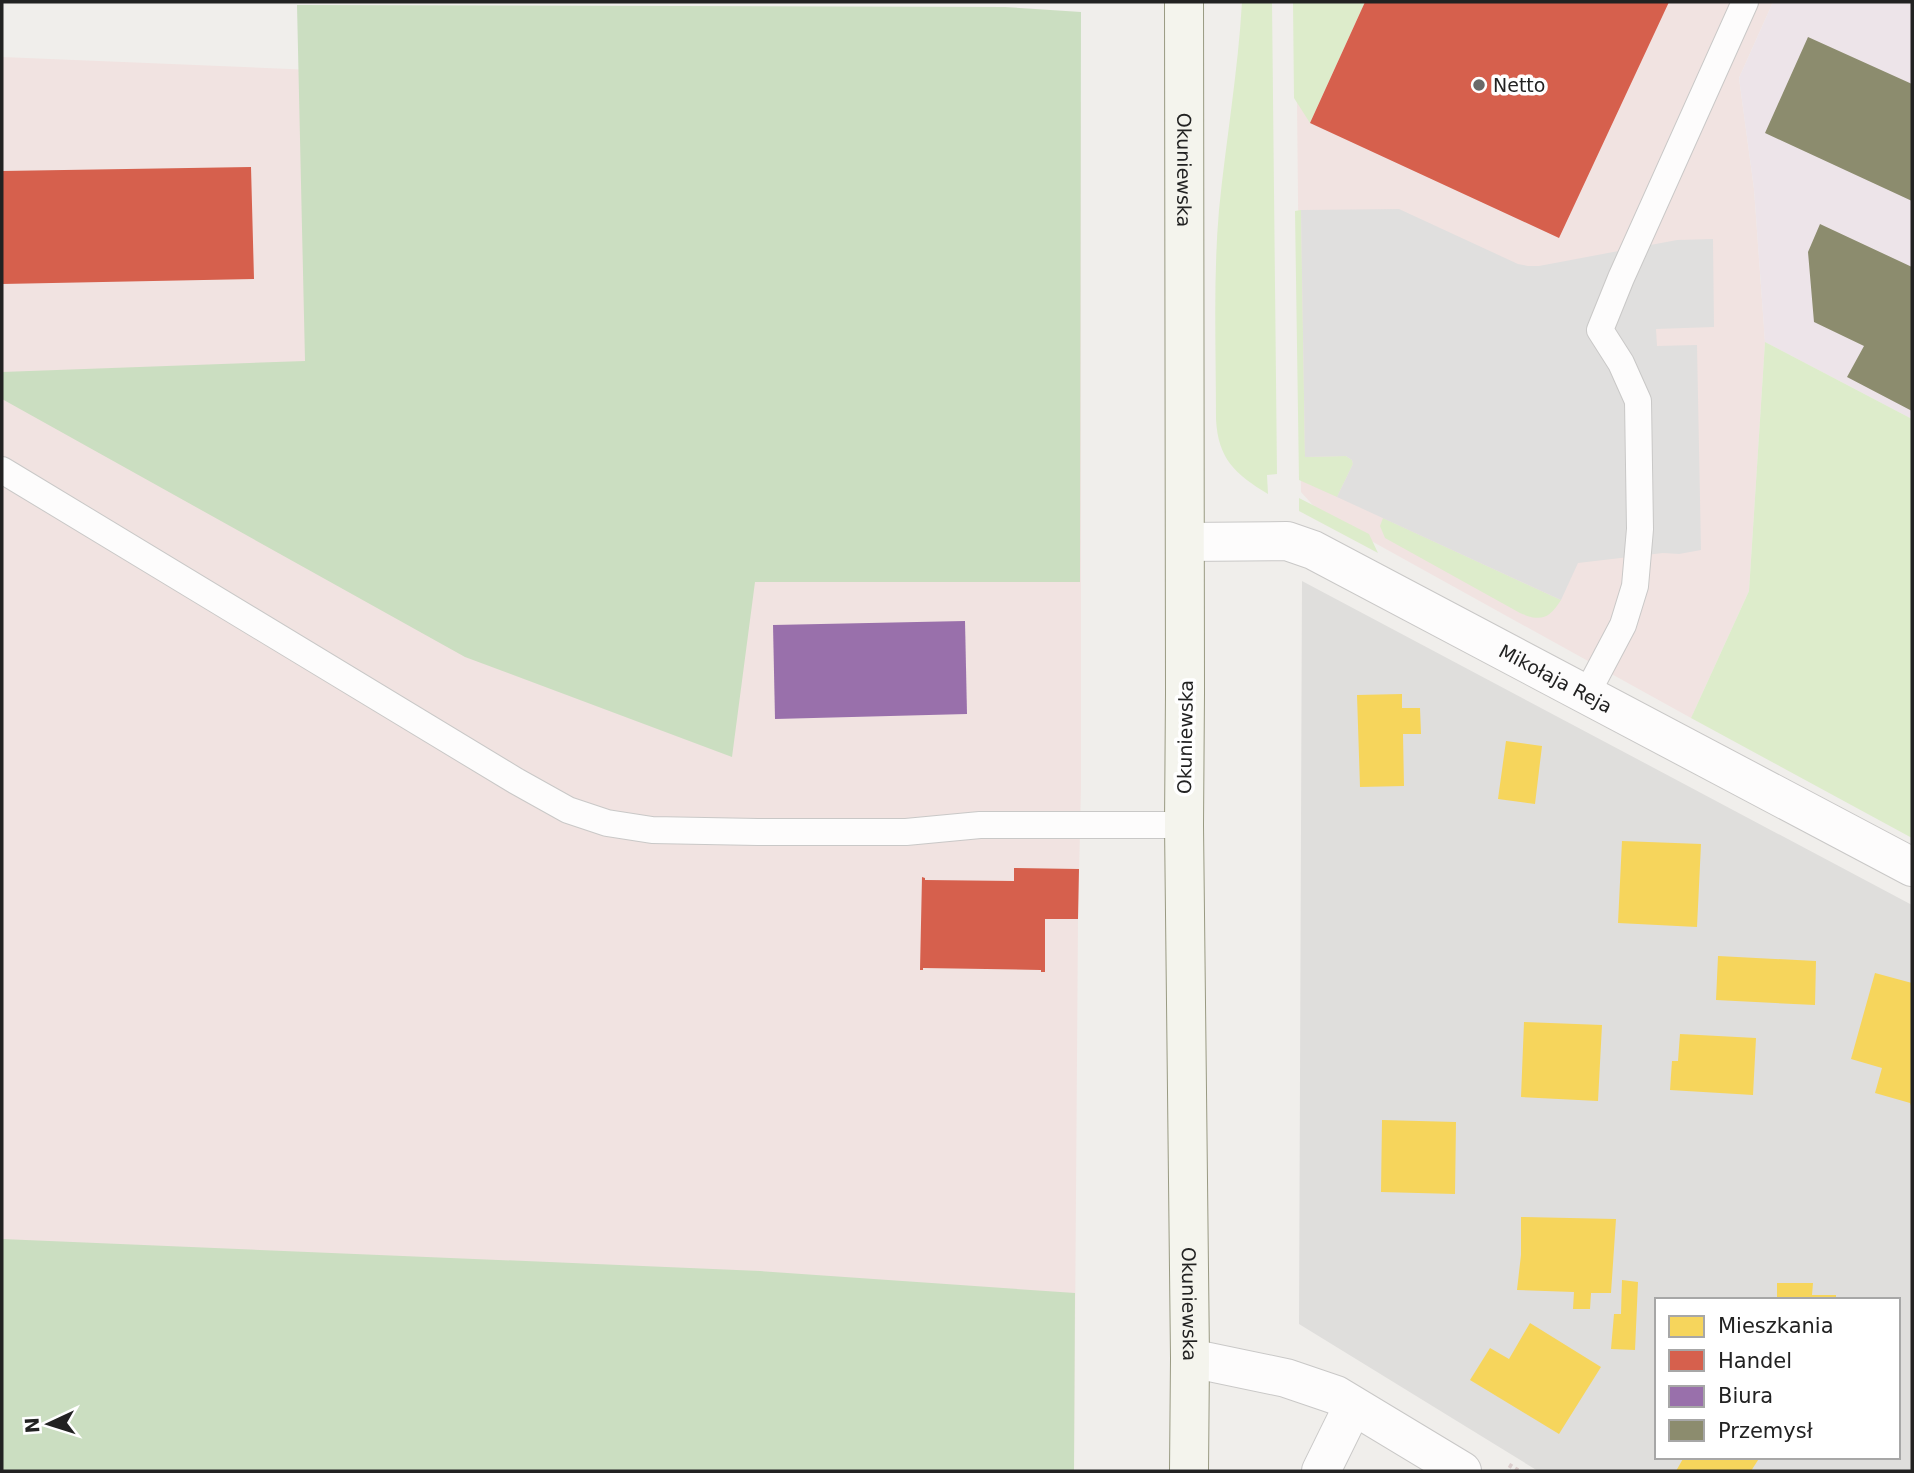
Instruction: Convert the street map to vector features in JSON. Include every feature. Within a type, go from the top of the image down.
[{"type":"main road","name":"Okuniewska","points":[[1184,2],[1184,825],[1189,1471]]},
{"type":"street","name":"Mikołaja Reja","points":[[1185,542],[1287,541],[1313,550],[1912,867]]},
{"type":"street","points":[[1190,1358],[1286,1378],[1336,1395],[1462,1471]]},
{"type":"street","points":[[1321,1471],[1353,1406]]},
{"type":"lane","points":[[1586,695],[1623,625],[1635,586],[1639,560],[1638,401],[1621,363],[1600,330],[1745,2]]},
{"type":"lane","points":[[2,470],[516,781],[568,810],[607,823],[652,830],[758,832],[906,832],[980,825],[1184,825]]},
{"type":"shaded area","points":[[1296,2],[1773,2],[1739,78],[1754,189],[1765,342],[1749,591],[1691,718],[1319,512],[1301,492]]},
{"type":"shaded area","points":[[1773,2],[1912,2],[1912,419],[1765,342],[1754,189],[1739,78]]},
{"type":"shaded area","points":[[2,57],[1081,102],[1081,787],[1074,1471],[2,1471]]},
{"type":"shaded area","points":[[1399,209],[1518,264],[1528,266],[1677,240],[1713,239],[1714,327],[1656,329],[1657,346],[1697,345],[1701,550],[1578,563],[1561,600],[1337,497],[1353,464],[1352,460],[1346,456],[1305,457],[1301,210]]},
{"type":"shaded area","points":[[1302,581],[1912,905],[1912,1471],[1538,1471],[1299,1324]]},
{"type":"green space","points":[[1242,2],[1272,2],[1277,474],[1267,475],[1268,494],[1230,464],[1220,445],[1216,419],[1217,236]]},
{"type":"green space","points":[[1293,2],[1365,2],[1310,123],[1294,98]]},
{"type":"green space","points":[[297,5],[1005,7],[1081,12],[1080,582],[755,582],[732,757],[465,657],[2,399],[2,372],[305,361]]},
{"type":"green space","points":[[1301,210],[1305,457],[1346,456],[1352,460],[1353,464],[1337,497],[1299,480],[1295,211]]},
{"type":"green space","points":[[1765,342],[1912,419],[1912,838],[1691,718],[1749,591]]},
{"type":"green space","points":[[1299,498],[1369,534],[1378,553],[1299,511]]},
{"type":"green space","points":[[1383,518],[1561,600],[1544,617],[1520,613],[1385,538],[1380,526]]},
{"type":"green space","points":[[2,1239],[760,1271],[1075,1293],[1074,1471],[2,1471]]},
{"type":"building: Mieszkania","points":[[1402,694],[1402,708],[1420,708],[1421,734],[1403,734],[1404,786],[1360,787],[1357,695]]},
{"type":"building: Mieszkania","points":[[1506,741],[1542,746],[1535,804],[1498,799]]},
{"type":"building: Mieszkania","points":[[1622,841],[1701,844],[1697,927],[1618,923]]},
{"type":"building: Mieszkania","points":[[1718,956],[1816,961],[1815,1005],[1716,1000]]},
{"type":"building: Mieszkania","points":[[1875,973],[1912,983],[1912,1109],[1910,1103],[1875,1093],[1882,1068],[1851,1059]]},
{"type":"building: Mieszkania","points":[[1524,1022],[1602,1025],[1598,1101],[1521,1097]]},
{"type":"building: Mieszkania","points":[[1680,1034],[1756,1038],[1753,1095],[1670,1090],[1672,1061],[1678,1061]]},
{"type":"building: Mieszkania","points":[[1382,1120],[1456,1122],[1455,1194],[1381,1192]]},
{"type":"building: Mieszkania","points":[[1521,1217],[1616,1219],[1611,1293],[1591,1293],[1590,1309],[1573,1309],[1574,1292],[1517,1290]]},
{"type":"building: Mieszkania","points":[[1622,1280],[1638,1282],[1635,1350],[1611,1349],[1614,1314],[1621,1314]]},
{"type":"building: Mieszkania","points":[[1777,1283],[1813,1283],[1812,1295],[1836,1295],[1836,1298],[1777,1298]]},
{"type":"building: Mieszkania","points":[[1530,1323],[1601,1367],[1559,1434],[1470,1380],[1490,1348],[1509,1359]]},
{"type":"building: Mieszkania","points":[[1683,1459],[1759,1459],[1751,1471],[1676,1471]]},
{"type":"building: Handel","name":"Netto","points":[[1365,2],[1669,2],[1559,238],[1310,123]]},
{"type":"building: Handel","points":[[251,167],[254,279],[2,284],[2,171]]},
{"type":"building: Handel","points":[[1014,868],[1079,869],[1078,919],[1045,919],[1045,972],[920,970],[922,877],[925,880],[1014,881]]},
{"type":"building: Biura","points":[[965,621],[967,714],[775,719],[773,625]]},
{"type":"building: Przemysł","points":[[1808,37],[1912,84],[1912,201],[1765,133]]},
{"type":"building: Przemysł","points":[[1820,224],[1912,267],[1912,411],[1847,377],[1864,346],[1814,322],[1808,252]]},
{"type":"place","name":"Netto","points":[[1479,85]]}]
